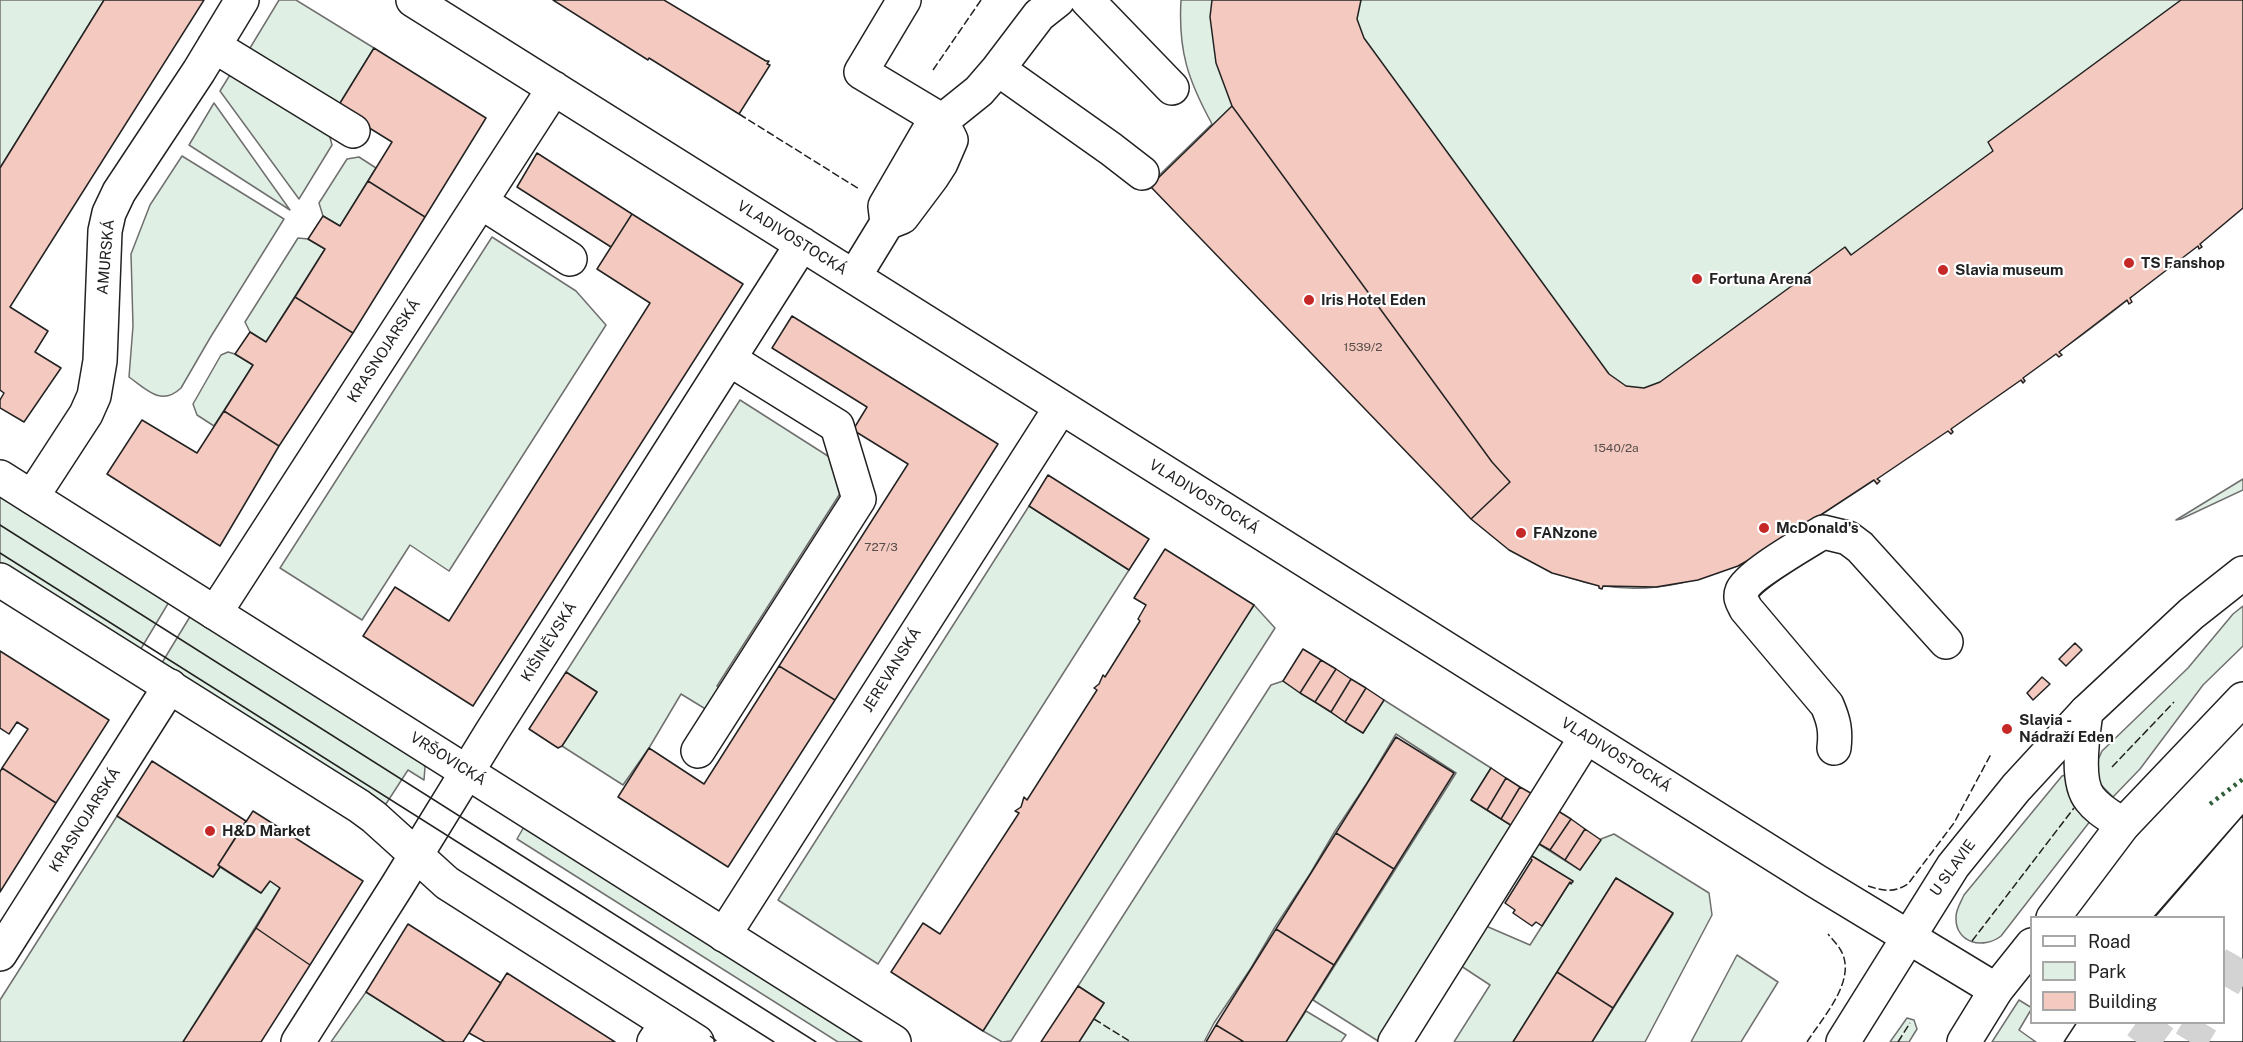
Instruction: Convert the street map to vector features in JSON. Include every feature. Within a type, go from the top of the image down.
[{"type":"street","name":"AMURSKÁ","points":[[32,497],[86,414],[94,396],[100,361],[105,231],[109,213],[119,192],[242,0]]},
{"type":"street","name":"VLADIVOSTOCKÁ","points":[[413,0],[1586,737],[1996,990]]},
{"type":"street","points":[[854,277],[887,223],[902,217],[941,163],[951,140],[941,120],[861,72],[904,0]]},
{"type":"street","points":[[941,120],[979,91],[1039,15],[1058,0]]},
{"type":"street","points":[[1087,0],[1172,88]]},
{"type":"street","points":[[214,46],[353,131]]},
{"type":"street","points":[[998,69],[1142,173]]},
{"type":"street","name":"KRASNOJARSKÁ","points":[[215,613],[554,88]]},
{"type":"street","points":[[481,202],[570,259]]},
{"type":"street","name":"KIŠINĚVSKÁ","points":[[298,1042],[802,244]]},
{"type":"street","points":[[698,752],[859,499],[837,426],[729,359]]},
{"type":"street","name":"JEREVANSKÁ","points":[[724,935],[1062,407]]},
{"type":"street","name":"VRŠOVICKÁ","points":[[0,477],[894,1042]]},
{"type":"street","points":[[1834,748],[1836,732],[1834,719],[1827,705],[1746,609],[1741,598],[1742,589],[1753,578],[1823,532],[1848,538],[1860,547],[1946,642]]},
{"type":"street","name":"U SLAVIE","points":[[1843,1042],[1907,937],[1968,846],[2016,788],[2086,712],[2191,614],[2243,573]]},
{"type":"street","points":[[0,580],[359,806],[447,883],[660,1032],[697,1042]]},
{"type":"street","name":"KRASNOJARSKÁ","points":[[0,954],[170,686]]},
{"type":"street","points":[[2054,916],[2123,825],[2243,699]]},
{"type":"street","points":[[2086,712],[2082,746],[2083,786],[2089,799],[2123,825]]},
{"type":"street","points":[[1395,1042],[1586,737]]},
{"type":"street","points":[[1964,1042],[1996,990],[2030,946]]},
{"type":"green space","points":[[0,0],[104,0],[0,168]]},
{"type":"green space","points":[[279,0],[296,0],[374,48],[337,108],[247,53]]},
{"type":"green space","name":"Fortuna Arena","points":[[1181,0],[2243,0],[2243,207],[2070,344],[1945,430],[1760,550],[1722,570],[1681,583],[1651,588],[1622,588],[1595,584],[1543,567],[1495,537],[1472,519],[1150,184],[1212,124],[1186,65],[1181,35]]},
{"type":"green space","points":[[233,70],[328,130],[332,145],[299,199],[220,91]]},
{"type":"green space","points":[[214,103],[290,210],[189,145]]},
{"type":"green space","points":[[182,156],[284,219],[181,388],[167,396],[160,396],[148,391],[129,377],[133,326],[131,254],[150,205]]},
{"type":"green space","points":[[359,157],[376,168],[340,226],[323,216],[319,203],[347,159]]},
{"type":"green space","points":[[492,237],[576,291],[606,325],[449,571],[410,545],[362,620],[280,568]]},
{"type":"green space","points":[[298,238],[308,239],[325,249],[266,342],[250,332],[245,322]]},
{"type":"green space","points":[[228,352],[253,365],[214,426],[197,415],[193,404],[221,355]]},
{"type":"green space","points":[[740,400],[831,458],[841,492],[717,686],[731,694],[717,716],[681,694],[649,748],[623,785],[562,746],[597,692],[566,672]]},
{"type":"green space","points":[[2243,479],[2243,490],[2176,520]]},
{"type":"green space","points":[[0,493],[169,602],[139,652],[0,564]]},
{"type":"green space","points":[[1029,506],[1129,570],[878,964],[778,900]]},
{"type":"green space","points":[[1254,605],[1275,628],[1011,1041],[1002,1042],[983,1031],[1209,672]]},
{"type":"green space","points":[[2243,606],[2243,646],[2203,685],[2140,769],[2113,797],[2099,783],[2097,762],[2102,751],[2188,668],[2233,614]]},
{"type":"green space","points":[[191,615],[421,760],[425,767],[424,780],[408,770],[384,807],[160,666]]},
{"type":"green space","points":[[1283,681],[1363,733],[1384,700],[1491,768],[1471,800],[1517,829],[1378,1041],[1313,1000],[1456,773],[1396,734],[1204,1042],[1079,1042],[1104,1003],[1078,986],[1271,685]]},
{"type":"green space","points":[[2065,775],[2073,800],[2091,820],[2001,936],[1986,943],[1971,942],[1960,933],[1957,926],[1958,908],[1964,895]]},
{"type":"green space","points":[[117,816],[213,877],[220,867],[261,893],[270,881],[280,888],[183,1042],[0,1042],[0,1000]]},
{"type":"green space","points":[[525,825],[868,1042],[838,1042],[517,839]]},
{"type":"green space","points":[[1614,834],[1709,893],[1712,915],[1645,1042],[1592,1042],[1673,914],[1616,878],[1513,1042],[1454,1042],[1490,985],[1455,962],[1479,923],[1530,945],[1570,882],[1573,882],[1532,856],[1534,841],[1580,870],[1601,839]]},
{"type":"green space","points":[[1737,955],[1778,982],[1741,1042],[1691,1042]]},
{"type":"green space","points":[[366,992],[445,1042],[331,1042]]},
{"type":"green space","points":[[2019,1000],[2030,1007],[2030,1011],[2019,1030],[2036,1042],[1992,1042]]},
{"type":"green space","points":[[1306,1011],[1346,1035],[1341,1042],[1286,1042]]},
{"type":"green space","points":[[1907,1018],[1914,1020],[1917,1029],[1909,1042],[1890,1042]]},
{"type":"building","points":[[104,0],[204,0],[10,307],[48,331],[35,352],[61,368],[24,422],[0,408],[0,400],[4,393],[0,390],[0,168]]},
{"type":"building","points":[[553,0],[664,0],[769,61],[767,64],[770,65],[739,114]]},
{"type":"building","name":"Fortuna Arena","points":[[1212,0],[1361,0],[1357,19],[1364,38],[1609,374],[1626,386],[1644,388],[1660,382],[1845,247],[1851,255],[1993,151],[1988,142],[2181,0],[2243,0],[2243,208],[2200,244],[2202,247],[2199,249],[2198,246],[2130,298],[2132,302],[2129,304],[2127,300],[2059,352],[2062,355],[2059,357],[2056,354],[2023,378],[2025,381],[2023,383],[2021,380],[1951,429],[1953,432],[1951,434],[1948,431],[1877,479],[1880,481],[1877,484],[1874,480],[1775,545],[1738,566],[1698,580],[1656,587],[1603,586],[1602,589],[1599,586],[1552,573],[1509,550],[1471,519],[1510,482],[1492,462],[1232,106],[1216,63],[1210,17]]},
{"type":"building","points":[[374,48],[486,118],[425,217],[368,181],[392,142],[337,108]]},
{"type":"building","points":[[1232,106],[1492,462],[1510,482],[1471,519],[1150,186]]},
{"type":"building","points":[[537,153],[632,214],[611,247],[517,187]]},
{"type":"building","points":[[368,181],[425,217],[353,333],[295,297],[325,249],[308,239],[323,216],[340,226]]},
{"type":"building","points":[[632,214],[743,284],[473,706],[363,636],[395,587],[449,621],[650,303],[597,269]]},
{"type":"building","points":[[295,297],[353,333],[279,446],[224,411],[253,365],[235,354],[250,332],[266,342]]},
{"type":"building","points":[[792,316],[998,444],[835,700],[779,666],[908,464],[853,430],[867,407],[772,348]]},
{"type":"building","points":[[224,411],[279,446],[220,546],[107,474],[142,420],[197,453]]},
{"type":"building","points":[[1048,475],[1149,539],[1129,570],[1029,506]]},
{"type":"building","points":[[1165,549],[1254,605],[983,1031],[891,972],[923,923],[940,934],[1019,813],[1015,811],[1021,807],[1024,797],[1027,800],[1097,690],[1094,688],[1099,684],[1103,675],[1105,677],[1140,621],[1138,619],[1146,605],[1134,598]]},
{"type":"building","points":[[2075,643],[2082,650],[2066,666],[2059,659]]},
{"type":"building","points":[[1303,649],[1321,660],[1300,693],[1283,681]]},
{"type":"building","points":[[0,651],[109,720],[56,803],[2,768],[28,729],[17,722],[9,734],[0,728]]},
{"type":"building","points":[[1321,660],[1336,669],[1315,702],[1300,693]]},
{"type":"building","points":[[779,666],[835,700],[728,867],[618,797],[649,748],[704,784]]},
{"type":"building","points":[[1336,669],[1351,679],[1331,712],[1315,702]]},
{"type":"building","points":[[566,672],[597,692],[562,746],[558,748],[529,729]]},
{"type":"building","points":[[2042,677],[2050,684],[2033,700],[2027,693]]},
{"type":"building","points":[[1351,679],[1366,688],[1345,722],[1331,712]]},
{"type":"building","points":[[1366,688],[1384,700],[1363,733],[1345,722]]},
{"type":"building","points":[[1396,737],[1454,773],[1394,869],[1336,833]]},
{"type":"building","points":[[152,761],[246,821],[213,877],[117,816]]},
{"type":"building","points":[[2,768],[56,803],[0,892],[0,772]]},
{"type":"building","points":[[1491,768],[1506,778],[1487,810],[1471,800]]},
{"type":"building","points":[[1506,778],[1520,787],[1501,819],[1487,810]]},
{"type":"building","points":[[1520,787],[1536,796],[1517,829],[1501,819]]},
{"type":"building","points":[[1555,809],[1571,819],[1550,850],[1534,841]]},
{"type":"building","points":[[253,811],[363,881],[310,965],[256,928],[280,888],[270,881],[261,893],[218,865]]},
{"type":"building","points":[[2243,815],[2243,1042],[2064,1042],[2076,1024],[2225,1024],[2225,916],[2155,916]]},
{"type":"building","points":[[2243,815],[2243,1042],[2064,1042],[2076,1024],[2225,1024],[2225,916],[2156,916]]},
{"type":"building","points":[[1571,819],[1585,829],[1565,860],[1550,850]]},
{"type":"building","points":[[1585,829],[1601,840],[1580,870],[1565,860]]},
{"type":"building","points":[[1336,833],[1394,869],[1334,965],[1276,929]]},
{"type":"building","points":[[1532,856],[1573,881],[1571,884],[1570,882],[1542,926],[1536,922],[1532,926],[1513,913],[1515,910],[1505,903],[1532,860],[1530,858]]},
{"type":"building","points":[[1616,878],[1673,913],[1613,1008],[1557,972]]},
{"type":"building","points":[[408,924],[501,983],[463,1042],[445,1042],[366,992]]},
{"type":"building","points":[[256,928],[310,965],[261,1042],[183,1042]]},
{"type":"building","points":[[1276,929],[1334,965],[1286,1042],[1244,1042],[1216,1025]]},
{"type":"building","points":[[1557,972],[1613,1008],[1592,1042],[1513,1042]]},
{"type":"building","points":[[507,973],[615,1042],[485,1042],[469,1033]]},
{"type":"building","points":[[1078,986],[1104,1003],[1079,1042],[1041,1042]]},
{"type":"building","points":[[1216,1025],[1244,1042],[1206,1042]]},
{"type":"tunnel","points":[[2225,984],[2243,953]]},
{"type":"tunnel","points":[[2140,1024],[2164,1042]]},
{"type":"tunnel","points":[[2190,1042],[2201,1024]]},
{"type":"tram line","points":[[0,525],[816,1042]]},
{"type":"tram line","points":[[0,553],[774,1042]]},
{"type":"hedge","points":[[2210,804],[2243,779]]},
{"type":"fence","points":[[933,70],[981,0]]},
{"type":"fence","points":[[739,114],[859,189]]},
{"type":"fence","points":[[2112,767],[2174,702]]},
{"type":"fence","points":[[1868,886],[1888,890],[1898,889],[1908,884],[1954,823],[1991,754]]},
{"type":"fence","points":[[1972,941],[2074,808]]},
{"type":"fence","points":[[1807,1042],[1836,998],[1845,973],[1845,961],[1840,949],[1828,934]]},
{"type":"fence","points":[[1094,1019],[1131,1042]]},
{"type":"fence","points":[[1898,1042],[1910,1023]]},
{"type":"fence","points":[[710,1036],[718,1042]]},
{"type":"place","name":"TS Fanshop","points":[[2129,263]]},
{"type":"place","name":"Slavia museum","points":[[1943,270]]},
{"type":"place","name":"Fortuna Arena","points":[[1697,279]]},
{"type":"place","name":"Iris Hotel Eden","points":[[1309,300]]},
{"type":"place","name":"McDonald's","points":[[1764,528]]},
{"type":"place","name":"FANzone","points":[[1521,533]]},
{"type":"place","name":"Slavia - Nádraží Eden","points":[[2007,729]]},
{"type":"place","name":"H&D Market","points":[[210,831]]}]
